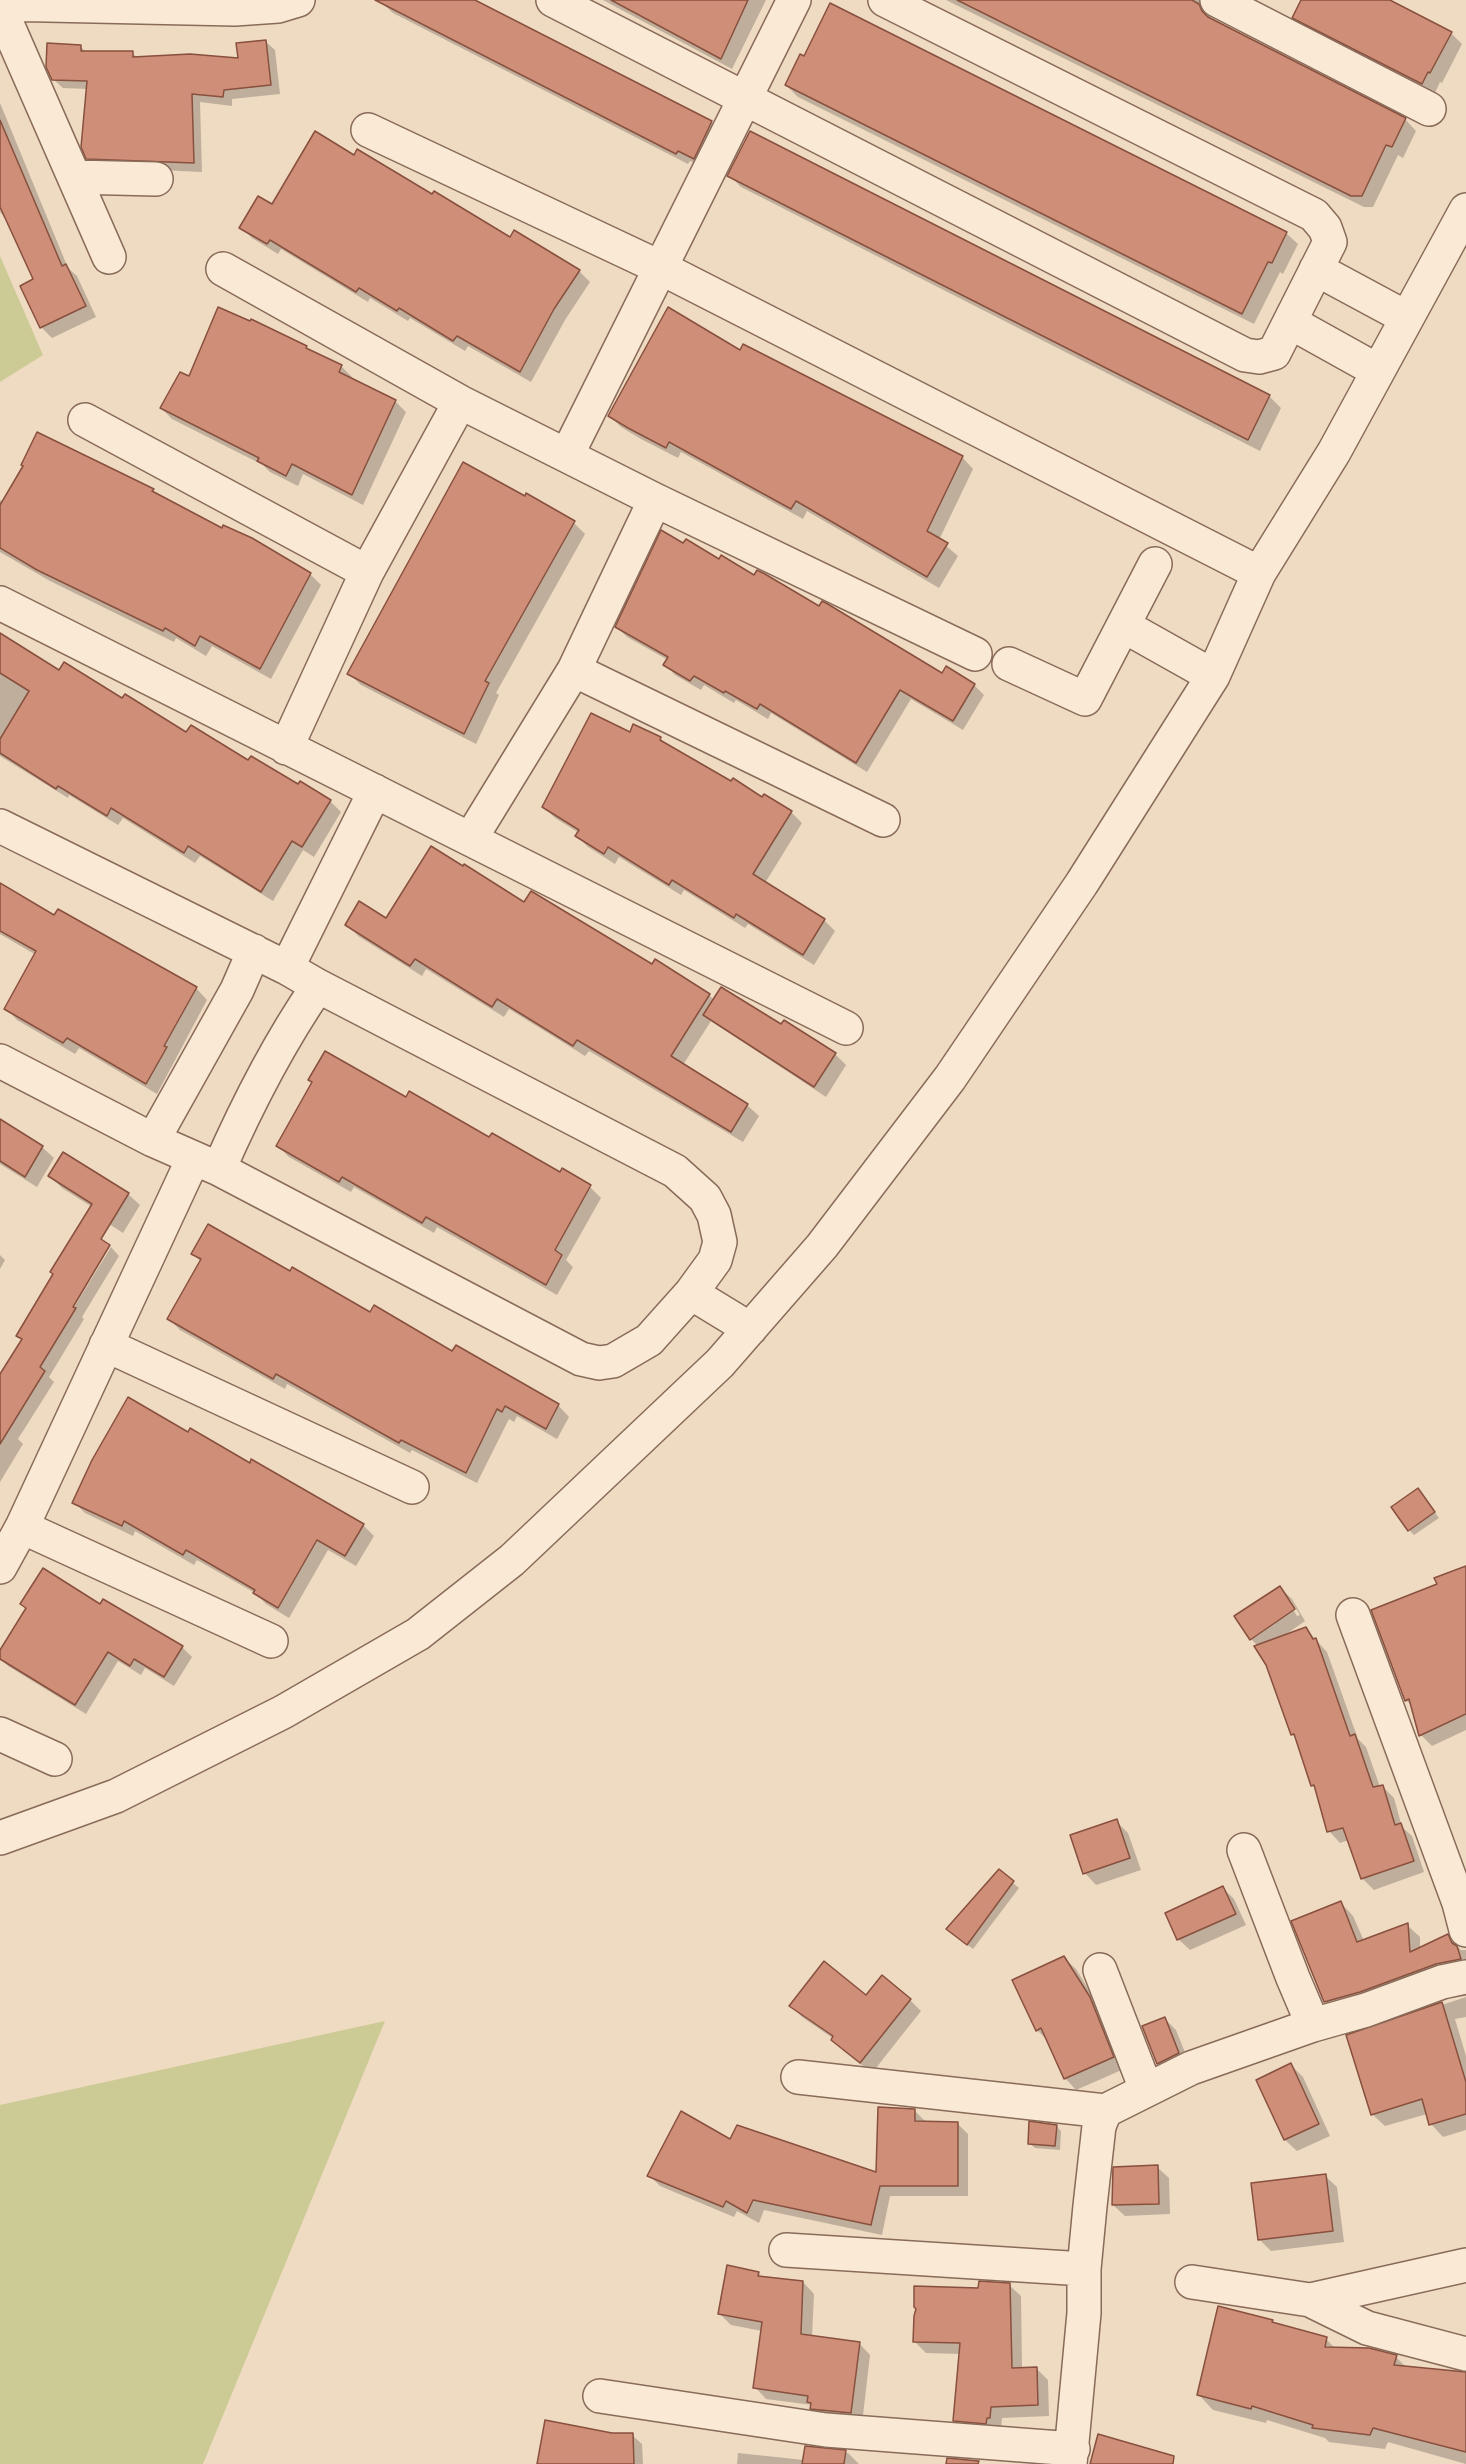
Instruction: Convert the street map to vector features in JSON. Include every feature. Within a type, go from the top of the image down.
[{"type":"street","points":[[108,257],[0,6],[235,9],[278,6],[298,0]]},
{"type":"street","points":[[553,0],[1245,355],[1259,357],[1274,353],[1330,242],[1325,228],[1314,215],[885,0]]},
{"type":"street","points":[[567,455],[794,0]]},
{"type":"street","points":[[1217,0],[1429,109]]},
{"type":"street","points":[[368,130],[661,267],[1259,573]]},
{"type":"street","points":[[74,177],[156,179]]},
{"type":"street","points":[[0,1838],[116,1796],[283,1712],[418,1634],[512,1560],[720,1363],[822,1246],[950,1078],[1082,883],[1213,676],[1259,573],[1334,452],[1466,210]]},
{"type":"street","points":[[1317,269],[1407,318]]},
{"type":"street","points":[[223,270],[460,402],[655,500],[975,654]]},
{"type":"street","points":[[1290,322],[1378,371]]},
{"type":"street","points":[[286,748],[367,572],[460,402]]},
{"type":"street","points":[[85,420],[367,572]]},
{"type":"street","points":[[471,838],[574,670],[655,500]]},
{"type":"street","points":[[1009,664],[1085,699],[1155,564]]},
{"type":"street","points":[[0,603],[846,1028]]},
{"type":"street","points":[[1124,626],[1213,676]]},
{"type":"street","points":[[574,670],[883,820]]},
{"type":"street","points":[[287,968],[375,791]]},
{"type":"street","points":[[0,826],[254,951],[675,1172],[705,1198],[714,1215],[720,1242],[715,1260],[691,1293],[649,1340],[629,1354],[613,1361],[599,1363],[581,1359],[0,1060]]},
{"type":"street","points":[[153,1140],[237,990],[254,951]]},
{"type":"street","points":[[0,1567],[22,1527],[106,1345],[206,1164],[243,1114],[293,1022],[318,986]]},
{"type":"street","points":[[691,1293],[750,1329]]},
{"type":"street","points":[[106,1345],[412,1486]]},
{"type":"street","points":[[22,1527],[271,1641]]},
{"type":"street","points":[[1353,1615],[1459,1903],[1466,1930]]},
{"type":"street","points":[[0,1734],[55,1759]]},
{"type":"street","points":[[1244,1850],[1313,2025]]},
{"type":"street","points":[[1100,1971],[1146,2089]]},
{"type":"street","points":[[798,2077],[1105,2111],[1191,2068],[1313,2025],[1366,2010],[1442,1982],[1466,1977]]},
{"type":"street","points":[[600,2396],[826,2430],[1072,2456],[1084,2313],[1084,2269],[1099,2126],[1105,2111]]},
{"type":"street","points":[[786,2250],[1084,2269]]},
{"type":"street","points":[[1310,2300],[1466,2265]]},
{"type":"street","points":[[1192,2282],[1310,2300],[1367,2328],[1466,2354]]},
{"type":"shaded area","points":[[0,256],[43,355],[0,382]]},
{"type":"shaded area","points":[[385,2021],[203,2464],[0,2464],[0,2105]]},
{"type":"building","points":[[375,0],[475,0],[712,121],[694,159],[678,151],[676,154]]},
{"type":"building","points":[[611,0],[748,0],[721,59]]},
{"type":"building","points":[[957,0],[1192,0],[1199,4],[1208,17],[1406,118],[1392,147],[1386,145],[1362,196],[1351,196]]},
{"type":"building","points":[[1301,0],[1390,0],[1452,32],[1422,84],[1292,18]]},
{"type":"building","points":[[830,3],[1287,232],[1272,263],[1268,262],[1242,314],[785,85],[800,54],[804,56]]},
{"type":"building","points":[[266,40],[271,85],[224,90],[223,97],[192,94],[194,163],[86,159],[81,147],[87,81],[52,80],[46,67],[47,43],[81,45],[81,51],[133,51],[133,57],[190,54],[238,58],[236,43]]},
{"type":"building","points":[[0,120],[62,266],[66,264],[86,306],[40,328],[20,286],[33,279],[0,207]]},
{"type":"building","points":[[315,131],[354,155],[357,149],[432,194],[434,191],[510,237],[514,230],[580,270],[554,309],[520,372],[457,336],[453,341],[399,308],[397,311],[359,288],[356,292],[270,240],[267,244],[239,228],[258,196],[272,204]]},
{"type":"building","points":[[750,131],[1270,395],[1248,440],[727,176]]},
{"type":"building","points":[[218,307],[250,321],[251,319],[307,346],[306,348],[342,365],[339,372],[396,400],[352,495],[292,464],[286,476],[257,461],[259,458],[160,408],[180,372],[189,376]]},
{"type":"building","points":[[668,307],[740,350],[743,344],[963,456],[927,531],[948,543],[927,577],[796,501],[791,509],[669,442],[666,448],[608,416]]},
{"type":"building","points":[[37,432],[154,489],[152,491],[222,528],[223,525],[252,538],[311,573],[260,669],[200,636],[195,646],[165,628],[163,631],[37,570],[0,548],[0,505],[23,466],[21,465]]},
{"type":"building","points":[[463,462],[525,496],[526,493],[575,521],[485,681],[489,683],[464,734],[347,674]]},
{"type":"building","points":[[661,530],[683,543],[686,539],[719,559],[721,555],[754,575],[757,570],[819,606],[822,601],[942,673],[946,666],[975,684],[953,721],[900,690],[856,763],[760,704],[757,709],[694,676],[690,681],[663,665],[668,657],[615,627]]},
{"type":"building","points":[[0,633],[59,670],[64,662],[122,698],[125,694],[186,732],[191,725],[248,760],[251,756],[298,784],[300,781],[331,800],[302,847],[292,841],[261,892],[188,846],[184,853],[111,808],[107,816],[58,786],[56,789],[0,753],[0,739],[29,691],[0,673]]},
{"type":"building","points":[[591,713],[630,732],[633,724],[661,737],[660,740],[731,781],[733,778],[762,797],[764,794],[792,811],[753,874],[825,919],[803,955],[736,914],[734,918],[672,880],[669,885],[608,847],[604,854],[575,836],[579,830],[542,807]]},
{"type":"building","points":[[431,846],[524,902],[531,891],[652,964],[655,959],[710,994],[671,1056],[748,1104],[731,1132],[577,1040],[573,1046],[497,999],[492,1007],[415,959],[410,966],[345,925],[359,901],[386,918]]},
{"type":"building","points":[[0,883],[54,915],[58,909],[197,987],[146,1084],[67,1038],[63,1043],[4,1009],[36,951],[0,931]]},
{"type":"building","points":[[721,987],[781,1024],[784,1020],[836,1053],[814,1087],[703,1015]]},
{"type":"building","points":[[325,1051],[406,1097],[409,1091],[489,1137],[492,1133],[560,1172],[562,1168],[591,1185],[555,1250],[562,1255],[546,1285],[426,1217],[422,1223],[342,1177],[339,1182],[276,1146],[312,1082],[308,1080]]},
{"type":"building","points":[[0,1119],[43,1146],[25,1177],[0,1161]]},
{"type":"building","points":[[63,1152],[129,1193],[101,1239],[110,1245],[73,1307],[76,1308],[40,1367],[45,1371],[0,1444],[0,1374],[22,1339],[16,1336],[53,1274],[50,1272],[92,1204],[48,1176]]},
{"type":"building","points":[[208,1224],[290,1271],[292,1267],[370,1312],[374,1305],[452,1351],[456,1345],[559,1404],[546,1429],[505,1406],[502,1412],[497,1409],[466,1473],[401,1440],[399,1443],[276,1374],[273,1379],[167,1319],[201,1259],[191,1254]]},
{"type":"building","points":[[128,1397],[188,1432],[190,1428],[250,1463],[251,1459],[364,1524],[345,1556],[317,1540],[278,1608],[253,1593],[255,1590],[186,1550],[183,1555],[124,1521],[122,1526],[72,1503],[92,1460]]},
{"type":"building","points":[[1418,1488],[1435,1512],[1408,1531],[1391,1507]]},
{"type":"building","points":[[1466,1566],[1466,1714],[1419,1736],[1409,1699],[1405,1701],[1371,1610],[1437,1584],[1434,1578]]},
{"type":"building","points":[[43,1568],[100,1604],[103,1599],[183,1646],[164,1677],[134,1659],[130,1666],[108,1652],[75,1705],[0,1659],[0,1650],[26,1608],[20,1604]]},
{"type":"building","points":[[1280,1586],[1295,1609],[1250,1640],[1234,1616]]},
{"type":"building","points":[[1306,1627],[1313,1639],[1316,1638],[1350,1736],[1355,1734],[1373,1787],[1383,1785],[1395,1825],[1401,1823],[1414,1861],[1361,1879],[1343,1828],[1327,1832],[1314,1785],[1311,1786],[1294,1734],[1291,1735],[1266,1665],[1254,1646]]},
{"type":"building","points":[[1117,1819],[1130,1858],[1083,1874],[1070,1835]]},
{"type":"building","points":[[999,1869],[1014,1881],[967,1945],[946,1929]]},
{"type":"building","points":[[1223,1886],[1236,1914],[1177,1940],[1165,1913]]},
{"type":"building","points":[[1341,1901],[1357,1942],[1408,1923],[1410,1952],[1448,1934],[1452,1943],[1457,1946],[1461,1959],[1436,1964],[1360,1992],[1324,2002],[1291,1921]]},
{"type":"building","points":[[1064,1956],[1090,1997],[1114,2057],[1064,2079],[1041,2028],[1036,2031],[1012,1980]]},
{"type":"building","points":[[824,1961],[866,1995],[882,1975],[911,1999],[860,2063],[831,2040],[833,2036],[789,2006]]},
{"type":"building","points":[[1442,2002],[1466,2082],[1466,2114],[1429,2125],[1422,2099],[1371,2115],[1346,2035]]},
{"type":"building","points":[[1165,2017],[1179,2053],[1157,2064],[1142,2026]]},
{"type":"building","points":[[1291,2063],[1319,2124],[1284,2140],[1256,2080]]},
{"type":"building","points":[[878,2107],[915,2109],[915,2121],[958,2122],[958,2186],[880,2186],[871,2225],[753,2200],[747,2213],[726,2201],[723,2207],[647,2176],[681,2111],[730,2139],[737,2125],[876,2172]]},
{"type":"building","points":[[1029,2121],[1057,2125],[1055,2146],[1028,2144]]},
{"type":"building","points":[[1158,2165],[1159,2204],[1112,2205],[1113,2167]]},
{"type":"building","points":[[1326,2174],[1333,2231],[1258,2240],[1251,2183]]},
{"type":"building","points":[[727,2265],[759,2272],[758,2276],[803,2281],[801,2334],[860,2342],[851,2413],[810,2409],[811,2403],[807,2402],[808,2396],[753,2388],[762,2322],[718,2314]]},
{"type":"building","points":[[979,2281],[1010,2283],[1012,2368],[1037,2367],[1038,2405],[991,2407],[990,2418],[987,2418],[986,2424],[953,2421],[960,2343],[913,2342],[916,2309],[914,2307],[914,2286],[978,2288]]},
{"type":"building","points":[[1218,2306],[1327,2337],[1325,2347],[1369,2348],[1397,2355],[1394,2365],[1466,2372],[1466,2452],[1373,2428],[1370,2435],[1312,2428],[1313,2425],[1252,2406],[1251,2409],[1197,2395]]},
{"type":"building","points":[[545,2420],[612,2433],[633,2433],[634,2464],[537,2464]]},
{"type":"building","points":[[1098,2434],[1174,2456],[1173,2464],[1090,2464]]},
{"type":"building","points":[[805,2446],[846,2450],[844,2464],[802,2464]]},
{"type":"building","points":[[947,2458],[979,2461],[978,2464],[946,2464]]}]
